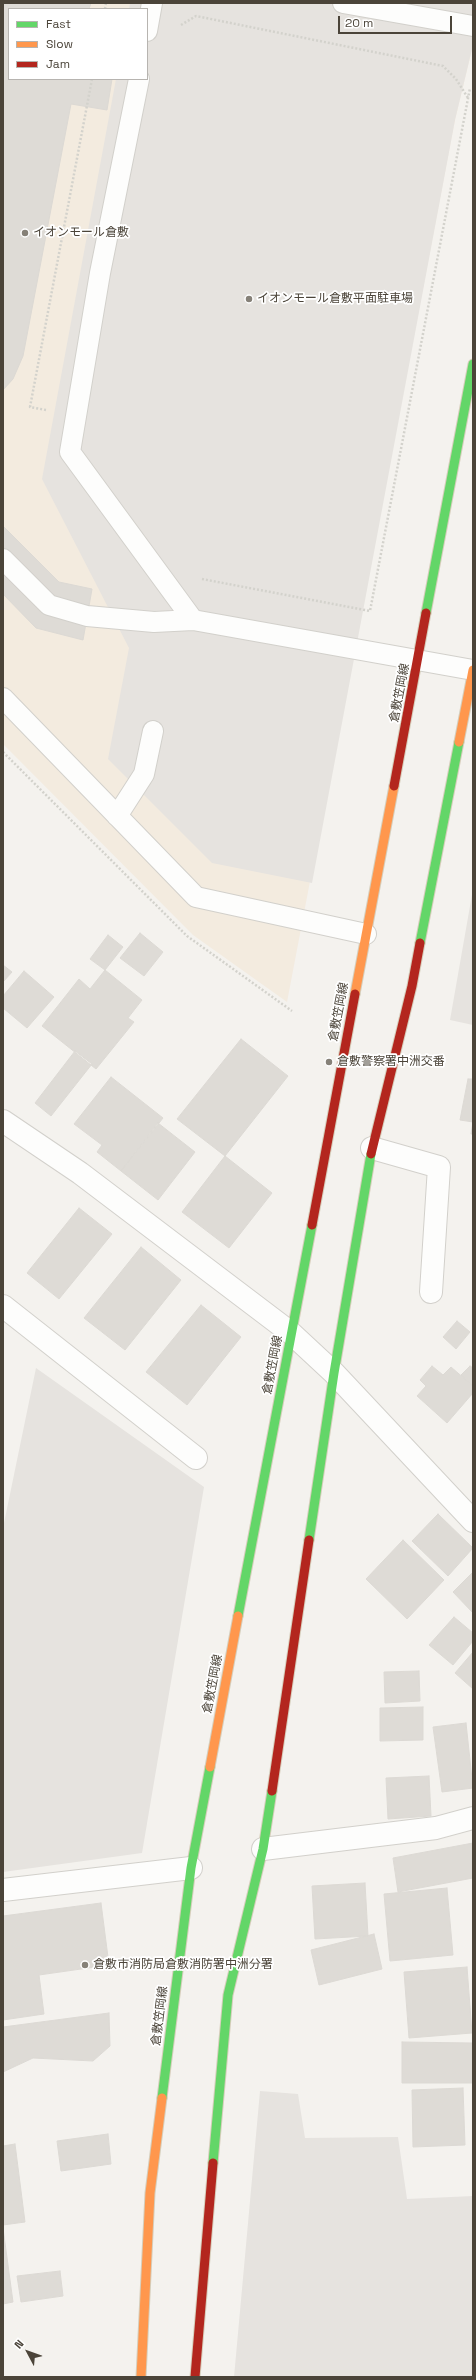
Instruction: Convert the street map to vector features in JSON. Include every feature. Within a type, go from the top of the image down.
[{"type":"main road","name":"倉敷笠岡線","points":[[141,2377],[150,2193],[191,1868],[419,659],[473,364]]},
{"type":"main road","points":[[195,2377],[228,1995],[262,1849],[334,1374],[372,1148],[412,986],[473,670]]},
{"type":"street","points":[[3,1121],[80,1173],[292,1333],[334,1374],[473,1521]]},
{"type":"street","points":[[372,1148],[439,1167],[431,1292]]},
{"type":"street","points":[[3,1306],[196,1458]]},
{"type":"street","points":[[262,1849],[436,1828],[473,1818]]},
{"type":"street","points":[[3,1890],[191,1868]]},
{"type":"lane","points":[[148,25],[152,3]]},
{"type":"lane","points":[[343,3],[473,26]]},
{"type":"lane","points":[[139,80],[100,273],[70,452],[193,620]]},
{"type":"lane","points":[[3,559],[49,605],[88,616],[154,622],[193,620],[419,659],[473,670]]},
{"type":"lane","points":[[3,698],[196,897],[366,934]]},
{"type":"lane","points":[[117,816],[144,774],[153,732]]},
{"type":"path","points":[[179,30],[181,23],[196,16],[442,66],[456,79],[468,98]]},
{"type":"path","points":[[48,411],[30,407],[92,80]]},
{"type":"path","points":[[196,578],[370,610],[470,88]]},
{"type":"shaded area","name":"イオンモール倉敷平面駐車場","points":[[3,3],[473,3],[473,45],[455,120],[287,1002],[193,935],[3,744]]},
{"type":"shaded area","name":"イオンモール倉敷平面駐車場","points":[[130,3],[473,3],[473,45],[455,120],[312,883],[212,863],[108,759],[129,648],[42,479],[116,80],[148,80],[148,8],[129,8]]},
{"type":"shaded area","points":[[473,889],[473,1025],[450,1020]]},
{"type":"shaded area","points":[[36,1368],[204,1487],[142,1853],[3,1872],[3,1528]]},
{"type":"shaded area","points":[[260,2091],[298,2094],[305,2138],[398,2137],[407,2199],[473,2196],[473,2377],[234,2377]]},
{"type":"building","name":"イオンモール倉敷","points":[[3,3],[91,3],[89,8],[8,8],[8,80],[112,80],[107,110],[71,104],[23,356],[13,379],[3,390]]},
{"type":"building","points":[[3,526],[59,582],[92,589],[83,640],[36,628],[3,594]]},
{"type":"building","points":[[140,933],[163,952],[144,976],[120,958]]},
{"type":"building","points":[[108,935],[123,947],[105,970],[90,959]]},
{"type":"building","points":[[3,965],[12,972],[3,982]]},
{"type":"building","points":[[105,970],[142,1000],[128,1018],[134,1022],[96,1069],[42,1026],[79,979],[90,989]]},
{"type":"building","points":[[24,971],[54,997],[27,1028],[3,1008],[3,996]]},
{"type":"building","points":[[241,1039],[288,1076],[225,1156],[177,1119]]},
{"type":"building","points":[[75,1051],[92,1064],[51,1116],[35,1103]]},
{"type":"building","points":[[111,1077],[163,1118],[121,1171],[97,1152],[102,1145],[74,1124]]},
{"type":"building","points":[[468,1079],[473,1079],[473,1122],[460,1120]]},
{"type":"building","points":[[473,1122],[473,1134],[471,1134]]},
{"type":"building","points":[[158,1123],[195,1152],[158,1200],[121,1171]]},
{"type":"building","points":[[225,1156],[272,1193],[229,1248],[182,1212]]},
{"type":"building","points":[[79,1208],[112,1234],[59,1299],[27,1273]]},
{"type":"building","points":[[141,1247],[181,1280],[125,1350],[84,1318]]},
{"type":"building","points":[[201,1305],[241,1337],[187,1405],[146,1372]]},
{"type":"building","points":[[457,1321],[470,1332],[456,1349],[443,1337]]},
{"type":"building","points":[[432,1366],[443,1375],[451,1367],[473,1386],[473,1393],[447,1423],[417,1396],[426,1386],[420,1380]]},
{"type":"building","points":[[470,1366],[473,1368],[473,1386],[461,1375]]},
{"type":"building","points":[[438,1514],[473,1548],[448,1576],[412,1541]]},
{"type":"building","points":[[403,1540],[444,1580],[407,1619],[366,1579]]},
{"type":"building","points":[[473,1572],[473,1613],[453,1592]]},
{"type":"building","points":[[454,1617],[473,1633],[473,1641],[453,1665],[429,1645]]},
{"type":"building","points":[[473,1652],[473,1689],[455,1673]]},
{"type":"building","points":[[419,1671],[420,1701],[385,1703],[384,1672]]},
{"type":"building","points":[[423,1707],[423,1740],[380,1741],[380,1708]]},
{"type":"building","points":[[466,1723],[473,1788],[442,1792],[433,1727]]},
{"type":"building","points":[[429,1776],[431,1816],[388,1819],[386,1778]]},
{"type":"building","points":[[473,1843],[473,1878],[398,1892],[393,1858]]},
{"type":"building","points":[[365,1883],[368,1936],[315,1939],[312,1886]]},
{"type":"building","points":[[447,1888],[453,1955],[390,1961],[384,1894]]},
{"type":"building","points":[[101,1903],[109,1965],[39,1975],[44,2014],[3,2020],[3,1916]]},
{"type":"building","points":[[374,1934],[382,1969],[319,1985],[311,1950]]},
{"type":"building","points":[[467,1967],[472,2033],[409,2038],[404,1972]]},
{"type":"building","points":[[109,2013],[110,2046],[93,2061],[33,2058],[3,2072],[3,2027]]},
{"type":"building","points":[[402,2042],[473,2043],[473,2083],[402,2083]]},
{"type":"building","points":[[463,2088],[465,2145],[413,2147],[412,2090]]},
{"type":"building","points":[[108,2134],[111,2164],[61,2171],[57,2141]]},
{"type":"building","points":[[15,2144],[25,2222],[3,2225],[3,2146]]},
{"type":"building","points":[[3,2228],[13,2302],[3,2304]]},
{"type":"building","points":[[60,2271],[63,2296],[21,2302],[17,2276]]},
{"type":"traffic: fast","points":[[426,613],[473,364]]},
{"type":"traffic: fast","points":[[420,943],[459,742]]},
{"type":"traffic: fast","points":[[309,1540],[334,1373],[371,1154]]},
{"type":"traffic: fast","points":[[238,1616],[312,1225]]},
{"type":"traffic: fast","points":[[162,2098],[191,1868],[210,1767]]},
{"type":"traffic: fast","points":[[213,2163],[228,1995],[263,1849],[272,1791]]},
{"type":"traffic: slow","points":[[459,742],[473,670]]},
{"type":"traffic: slow","points":[[355,994],[394,786]]},
{"type":"traffic: slow","points":[[210,1767],[238,1616]]},
{"type":"traffic: slow","points":[[141,2377],[150,2193],[162,2098]]},
{"type":"traffic: jam","points":[[394,786],[426,613]]},
{"type":"traffic: jam","points":[[371,1154],[412,986],[420,943]]},
{"type":"traffic: jam","points":[[312,1225],[355,994]]},
{"type":"traffic: jam","points":[[272,1791],[309,1540]]},
{"type":"traffic: jam","points":[[195,2377],[213,2163]]},
{"type":"place","name":"イオンモール倉敷","points":[[25,233]]},
{"type":"place","name":"イオンモール倉敷平面駐車場","points":[[249,299]]},
{"type":"place","name":"倉敷警察署中洲交番","points":[[329,1062]]},
{"type":"place","name":"倉敷市消防局倉敷消防署中洲分署","points":[[85,1965]]}]
